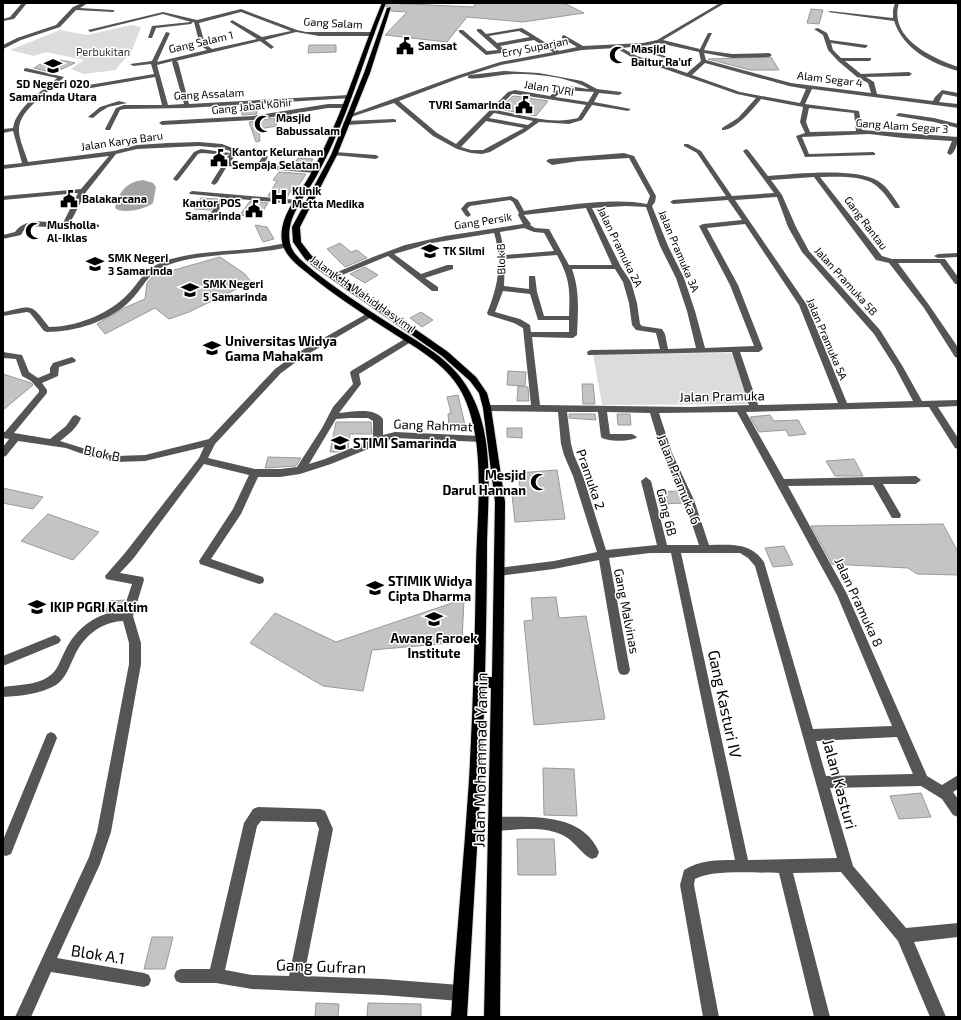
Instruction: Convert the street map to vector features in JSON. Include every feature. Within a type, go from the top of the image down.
[{"type":"main road","points":[[286,245],[285,233],[289,216],[316,171],[329,145],[384,3]]},
{"type":"main road","name":"Jalan K.H. Wahid Hasyim I","points":[[391,3],[367,72],[335,154],[310,198],[296,227],[297,242],[308,257],[316,264],[445,354],[461,367],[483,393],[487,408]]},
{"type":"main road","points":[[358,73],[367,72]]},
{"type":"main road","name":"Jalan K.H. Wahid Hasyim I","points":[[286,245],[293,256],[305,267],[371,315],[445,365],[456,377],[466,393],[473,411]]},
{"type":"main road","points":[[305,267],[316,264]]},
{"type":"main road","name":"Jalan Mohammad Yamin","points":[[487,408],[500,502],[492,1017]]},
{"type":"main road","name":"Jalan Mohammad Yamin","points":[[459,1017],[473,811],[482,571],[480,439],[473,411]]},
{"type":"main road","points":[[478,682],[498,683]]},
{"type":"street","points":[[3,20],[12,18],[25,3]]},
{"type":"street","points":[[3,47],[19,39],[58,26],[75,8],[86,3]]},
{"type":"street","name":"Erry Suparjan","points":[[349,116],[395,101],[458,77],[515,61],[582,48],[645,44],[659,41],[723,3]]},
{"type":"street","points":[[897,3],[894,10],[895,17],[905,40],[915,50],[931,59],[958,69]]},
{"type":"street","name":"Gang Salam","points":[[228,6],[249,12],[296,31],[319,34],[372,34]]},
{"type":"street","points":[[75,8],[113,11]]},
{"type":"street","points":[[150,37],[154,27],[197,22],[241,10]]},
{"type":"street","points":[[830,12],[895,17]]},
{"type":"street","points":[[90,31],[163,13],[197,22]]},
{"type":"street","points":[[232,21],[253,35],[262,39],[271,47]]},
{"type":"street","points":[[197,22],[203,44],[210,50]]},
{"type":"street","points":[[486,35],[520,29],[557,52]]},
{"type":"street","points":[[816,29],[823,32],[831,50],[840,60],[859,76],[871,82],[874,94]]},
{"type":"street","points":[[479,30],[515,61]]},
{"type":"street","name":"Gang Salam 1","points":[[165,106],[154,63],[296,31]]},
{"type":"street","points":[[461,31],[486,53],[503,51]]},
{"type":"street","points":[[133,64],[154,63],[168,33]]},
{"type":"street","points":[[688,75],[703,61],[702,51],[710,34]]},
{"type":"street","points":[[564,37],[582,48]]},
{"type":"street","points":[[496,45],[534,38]]},
{"type":"street","points":[[659,41],[732,56],[769,55]]},
{"type":"street","points":[[827,41],[865,46]]},
{"type":"street","points":[[631,45],[668,59]]},
{"type":"street","points":[[616,46],[635,57],[739,93],[804,106],[857,112],[859,132]]},
{"type":"street","points":[[840,60],[868,59]]},
{"type":"street","name":"Alam Segar 4","points":[[703,61],[791,85],[874,94],[958,106]]},
{"type":"street","points":[[175,62],[187,106]]},
{"type":"street","points":[[25,164],[16,129],[20,114],[62,77],[26,70]]},
{"type":"street","points":[[458,77],[512,73],[553,76],[590,85],[597,92]]},
{"type":"street","points":[[859,76],[909,74]]},
{"type":"street","points":[[85,87],[157,75]]},
{"type":"street","points":[[808,134],[803,122],[804,106],[810,87]]},
{"type":"street","points":[[551,98],[563,88],[618,93]]},
{"type":"street","name":"Jalan TVRI","points":[[457,147],[512,92],[628,109]]},
{"type":"street","points":[[492,111],[538,120],[575,121],[580,119],[597,92]]},
{"type":"street","points":[[936,102],[937,98],[942,92],[958,94]]},
{"type":"street","name":"Gang Assalam","points":[[143,106],[187,106],[348,97]]},
{"type":"street","points":[[724,129],[740,120],[759,98]]},
{"type":"street","points":[[395,101],[426,128],[457,147],[470,151],[484,152],[529,128],[538,120]]},
{"type":"street","points":[[91,117],[101,109],[113,104],[130,103],[143,106]]},
{"type":"street","points":[[108,129],[118,108],[143,106]]},
{"type":"street","name":"Gang Jabal Kohir","points":[[162,123],[253,118],[328,106],[345,106]]},
{"type":"street","points":[[287,113],[292,119],[301,122]]},
{"type":"street","points":[[899,115],[918,119],[934,120],[958,126]]},
{"type":"street","points":[[484,119],[529,128]]},
{"type":"street","points":[[918,119],[917,127],[920,137]]},
{"type":"street","points":[[346,123],[394,121]]},
{"type":"street","points":[[3,132],[16,129]]},
{"type":"street","name":"Gang Alam Segar 3","points":[[873,154],[807,156],[799,138],[800,135],[808,134],[876,132],[957,139]]},
{"type":"street","points":[[957,139],[950,152],[958,155]]},
{"type":"street","name":"Jalan Karya Baru","points":[[3,167],[114,153],[137,147],[198,144],[222,146],[233,150],[233,153]]},
{"type":"street","name":"Jalan Pramuka 5A","points":[[686,145],[699,152],[748,222],[756,238],[803,306],[844,406]]},
{"type":"street","name":"Jalan Pramuka 5B","points":[[746,150],[779,195],[792,227],[806,252],[877,332],[899,367],[919,404]]},
{"type":"street","points":[[176,179],[198,152],[233,153]]},
{"type":"street","points":[[65,226],[83,191],[114,153]]},
{"type":"street","points":[[214,183],[233,153]]},
{"type":"street","points":[[335,154],[376,157]]},
{"type":"street","name":"Jalan Pramuka 3A","points":[[576,160],[624,155],[631,156],[653,196],[652,202],[649,206],[664,246],[680,278],[691,311],[701,350]]},
{"type":"street","points":[[258,167],[265,156]]},
{"type":"street","points":[[225,164],[316,171]]},
{"type":"street","points":[[767,178],[793,175],[862,178],[873,181],[880,186],[897,207]]},
{"type":"street","name":"Gang Rantau","points":[[816,176],[879,258],[892,261],[910,283],[933,315],[958,355]]},
{"type":"street","points":[[3,198],[83,191]]},
{"type":"street","points":[[192,193],[298,202]]},
{"type":"street","points":[[40,202],[44,194]]},
{"type":"street","points":[[673,202],[779,195]]},
{"type":"street","points":[[209,220],[225,196]]},
{"type":"street","points":[[468,215],[464,210],[468,206],[472,207],[516,201],[522,213]]},
{"type":"street","name":"Gang Persik","points":[[332,276],[389,253],[425,242],[525,226],[526,224],[521,215],[522,213],[588,206],[638,203],[649,206]]},
{"type":"street","name":"Jalan Pramuka 2A","points":[[588,206],[617,267],[626,282],[633,303],[636,325],[639,328],[659,331],[664,350]]},
{"type":"street","points":[[591,353],[664,350],[759,349],[752,334],[744,307],[727,268],[703,226],[748,222]]},
{"type":"street","points":[[3,237],[18,234],[23,226],[29,224],[97,226]]},
{"type":"street","points":[[525,226],[534,230],[546,231],[567,267],[574,293],[573,335],[527,334],[536,409]]},
{"type":"street","name":"Blok B","points":[[496,230],[500,238],[502,258],[501,288],[491,313],[517,321],[527,327],[527,334]]},
{"type":"street","points":[[3,314],[28,309],[33,311],[47,329],[58,329],[85,322],[109,312],[139,293],[146,274],[165,264],[179,260],[286,245]]},
{"type":"street","points":[[389,253],[435,289]]},
{"type":"street","points":[[502,258],[559,253]]},
{"type":"street","points":[[892,261],[940,259],[958,255]]},
{"type":"street","points":[[940,259],[958,282]]},
{"type":"street","points":[[420,277],[450,267]]},
{"type":"street","points":[[567,267],[617,267]]},
{"type":"street","points":[[532,278],[533,292],[542,318],[544,318],[545,335]]},
{"type":"street","points":[[501,288],[533,292]]},
{"type":"street","points":[[23,1017],[95,859],[104,832],[135,664],[135,643],[127,616],[139,580],[110,576],[129,556],[202,460],[212,442],[229,421],[278,371],[300,355],[371,315]]},
{"type":"street","points":[[544,318],[573,318]]},
{"type":"street","points":[[300,470],[314,450],[338,405],[357,384],[354,374],[408,340]]},
{"type":"street","points":[[735,350],[755,409]]},
{"type":"street","points":[[3,354],[19,357],[25,374],[42,388],[43,393],[8,436],[3,454]]},
{"type":"street","points":[[36,382],[55,374],[54,367],[72,360]]},
{"type":"street","name":"Jalan Pramuka","points":[[487,408],[755,409],[958,403]]},
{"type":"street","points":[[932,404],[958,446]]},
{"type":"street","name":"Pramuka 2","points":[[562,408],[566,444],[569,455],[578,476],[603,556]]},
{"type":"street","points":[[602,408],[606,437],[632,437]]},
{"type":"street","name":"Jalan Pramuka 6","points":[[653,409],[667,452],[688,500],[705,548]]},
{"type":"street","name":"Jalan Pramuka 8","points":[[740,409],[842,594],[922,780]]},
{"type":"street","points":[[332,416],[366,415],[375,417],[378,419],[378,440]]},
{"type":"street","points":[[52,442],[72,426],[76,418]]},
{"type":"street","name":"Gang Rahmat","points":[[202,460],[255,473],[280,473],[300,470],[353,452],[378,440],[395,435],[480,439]]},
{"type":"street","name":"Blok B","points":[[8,436],[67,445],[91,454],[116,459],[145,458],[212,442]]},
{"type":"street","points":[[255,473],[237,511],[204,562],[259,580]]},
{"type":"street","points":[[781,483],[916,480]]},
{"type":"street","name":"Gang 6B","points":[[646,481],[663,549]]},
{"type":"street","points":[[876,481],[896,515]]},
{"type":"street","name":"Jalan Kasturi","points":[[499,572],[554,565],[620,552],[675,548],[740,549],[749,552],[755,557],[760,566],[809,735],[844,864],[852,878],[903,936]]},
{"type":"street","name":"Gang Kasturi IV","points":[[675,548],[743,867]]},
{"type":"street","name":"Gang Malvinas","points":[[603,556],[624,670]]},
{"type":"street","points":[[3,692],[14,691],[55,680],[61,673],[75,642],[91,627],[100,620],[127,616]]},
{"type":"street","points":[[3,661],[55,640]]},
{"type":"street","points":[[809,735],[900,731]]},
{"type":"street","points":[[4,851],[51,738]]},
{"type":"street","points":[[822,782],[922,780],[946,794],[958,810]]},
{"type":"street","points":[[946,794],[944,790],[958,781]]},
{"type":"street","points":[[216,976],[250,823],[258,814],[320,816],[326,829],[294,983]]},
{"type":"street","points":[[495,824],[536,823],[561,827],[579,838],[592,852]]},
{"type":"street","points":[[711,1017],[687,885],[689,875],[697,870],[712,867],[844,864]]},
{"type":"street","points":[[784,866],[822,1017]]},
{"type":"street","points":[[938,1017],[913,956],[903,936],[928,932],[958,930]]},
{"type":"street","name":"Blok A.1","points":[[48,964],[144,980]]},
{"type":"street","name":"Gang Gufran","points":[[180,976],[216,976],[252,982],[383,987],[460,993]]},
{"type":"green space","name":"Perbukitan","points":[[131,25],[141,27],[131,53],[116,70],[84,74],[71,69],[84,60],[46,52],[34,56],[10,50],[60,30],[87,35]]},
{"type":"green space","points":[[736,353],[759,404],[602,405],[593,354]]},
{"type":"shaded area","points":[[143,180],[153,183],[156,187],[153,203],[146,207],[131,211],[122,211],[115,208],[124,189],[132,183]]},
{"type":"building","points":[[387,3],[474,7],[475,3],[564,3],[584,13],[523,22],[467,17],[447,42],[385,35],[407,12],[391,11],[392,6],[386,7]]},
{"type":"building","points":[[811,9],[823,10],[819,24],[807,23]]},
{"type":"building","points":[[309,45],[336,45],[336,52],[308,53]]},
{"type":"building","points":[[771,57],[779,70],[750,70],[708,59]]},
{"type":"building","name":"SD Negeri 020 Samarinda Utara","points":[[47,60],[56,62],[61,60],[75,63],[53,73],[34,68]]},
{"type":"building","name":"TVRI Samarinda","points":[[513,96],[548,101],[536,116],[499,109]]},
{"type":"building","points":[[256,105],[257,114],[242,115],[241,106]]},
{"type":"building","name":"Masjid Babussalam","points":[[274,118],[277,126],[259,129],[260,141],[256,142],[249,122]]},
{"type":"building","points":[[298,158],[313,159],[309,167],[293,166]]},
{"type":"building","points":[[279,172],[306,174],[296,189],[292,188],[287,198],[268,196],[277,181],[273,180]]},
{"type":"building","points":[[201,198],[218,199],[211,210],[194,209]]},
{"type":"building","name":"Kantor POS Samarinda","points":[[250,201],[268,203],[259,217],[240,215]]},
{"type":"building","points":[[255,225],[267,227],[274,239],[263,242]]},
{"type":"building","points":[[340,243],[351,252],[357,250],[367,258],[345,267],[327,249]]},
{"type":"building","name":"SMK Negeri 5 Samarinda","points":[[220,257],[245,274],[251,282],[189,312],[169,319],[155,308],[105,334],[97,324],[124,308],[145,299],[147,283],[153,276]]},
{"type":"building","points":[[365,267],[378,275],[365,283],[350,274]]},
{"type":"building","points":[[421,312],[433,320],[422,327],[410,318]]},
{"type":"building","points":[[508,371],[526,372],[525,386],[507,385]]},
{"type":"building","points":[[3,374],[33,385],[3,410]]},
{"type":"building","points":[[582,384],[593,384],[595,404],[583,404]]},
{"type":"building","points":[[518,386],[528,387],[529,401],[517,401]]},
{"type":"building","points":[[458,395],[465,425],[449,426],[448,414],[451,413],[447,397]]},
{"type":"building","points":[[569,414],[595,414],[596,420],[569,418]]},
{"type":"building","points":[[617,414],[630,414],[631,425],[618,425]]},
{"type":"building","points":[[770,415],[774,421],[798,420],[806,434],[789,436],[786,430],[759,432],[750,417]]},
{"type":"building","name":"STIMI Samarinda","points":[[336,422],[371,422],[372,434],[350,434],[348,448],[338,452],[330,452]]},
{"type":"building","points":[[507,428],[522,428],[522,438],[507,437]]},
{"type":"building","points":[[268,457],[301,458],[296,466],[265,468]]},
{"type":"building","points":[[854,459],[863,476],[835,476],[826,461]]},
{"type":"building","points":[[557,470],[565,519],[515,522],[512,495],[521,494],[518,473]]},
{"type":"building","points":[[3,488],[43,497],[33,509],[3,503]]},
{"type":"building","points":[[678,491],[684,503],[660,504],[658,492]]},
{"type":"building","name":"IKIP PGRI Kaltim","points":[[48,514],[99,532],[73,560],[21,541]]},
{"type":"building","points":[[943,524],[958,552],[958,575],[917,574],[908,568],[832,564],[811,526]]},
{"type":"building","points":[[784,546],[793,565],[773,567],[765,548]]},
{"type":"building","points":[[556,597],[559,618],[586,616],[605,719],[534,725],[524,621],[533,620],[531,598]]},
{"type":"building","points":[[464,599],[462,642],[372,650],[363,691],[323,686],[250,643],[275,613],[336,642]]},
{"type":"building","points":[[125,600],[122,610],[106,612],[109,601]]},
{"type":"building","points":[[543,768],[574,769],[577,816],[544,815]]},
{"type":"building","points":[[921,793],[931,817],[899,819],[890,796]]},
{"type":"building","points":[[517,839],[554,839],[556,875],[518,875]]},
{"type":"building","points":[[152,937],[173,937],[165,969],[144,969]]},
{"type":"building","points":[[316,1003],[339,1004],[338,1017],[315,1017]]},
{"type":"building","points":[[368,1003],[421,1004],[421,1017],[367,1017]]},
{"type":"place","name":"Samsat","points":[[405,46]]},
{"type":"place","name":"Masjid Baitur Ra'uf","points":[[618,55]]},
{"type":"place","name":"SD Negeri 020 Samarinda Utara","points":[[53,66]]},
{"type":"place","name":"TVRI Samarinda","points":[[524,105]]},
{"type":"place","name":"Masjid Babussalam","points":[[263,124]]},
{"type":"place","name":"Kantor Kelurahan Sempaja Selatan","points":[[219,158]]},
{"type":"place","name":"Klinik Metta Medika","points":[[279,197]]},
{"type":"place","name":"Balakarcana","points":[[69,199]]},
{"type":"place","name":"Kantor POS Samarinda","points":[[254,209]]},
{"type":"place","name":"Musholla Al-Iklas","points":[[34,231]]},
{"type":"place","name":"TK Silmi","points":[[430,251]]},
{"type":"place","name":"SMK Negeri 3 Samarinda","points":[[95,264]]},
{"type":"place","name":"SMK Negeri 5 Samarinda","points":[[190,290]]},
{"type":"place","name":"Universitas Widya Gama Mahakam","points":[[212,348]]},
{"type":"place","name":"STIMI Samarinda","points":[[340,443]]},
{"type":"place","name":"Mesjid Darul Hannan","points":[[539,482]]},
{"type":"place","name":"STIMIK Widya Cipta Dharma","points":[[375,588]]},
{"type":"place","name":"IKIP PGRI Kaltim","points":[[37,607]]},
{"type":"place","name":"Awang Faroek Institute","points":[[434,619]]}]
